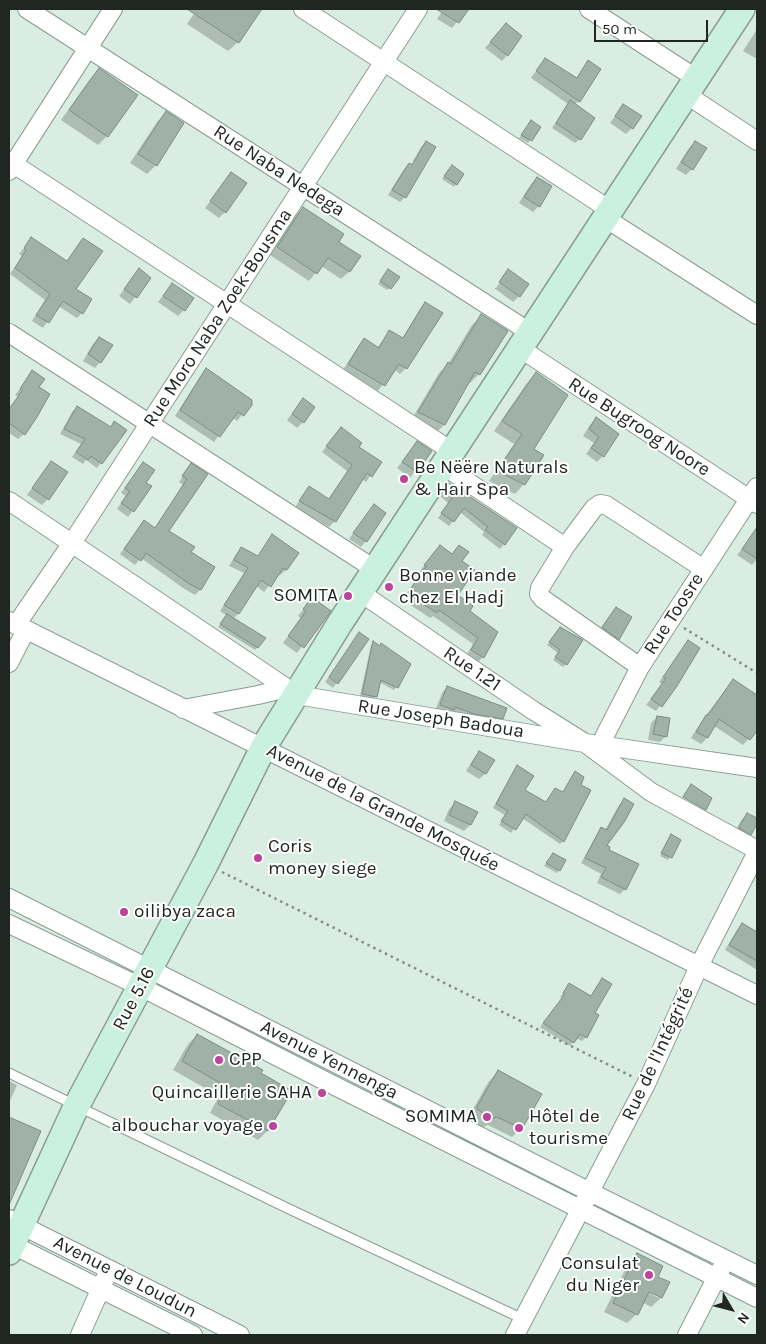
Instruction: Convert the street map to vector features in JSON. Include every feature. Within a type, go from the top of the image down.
[{"type":"main road","name":"Rue 5.16","points":[[12,1237],[76,1107],[206,863],[292,691],[311,670],[742,9]]},
{"type":"street","name":"Rue Naba Nedega","points":[[26,9],[302,187],[526,341]]},
{"type":"street","points":[[113,9],[10,165],[227,304],[449,459],[564,547]]},
{"type":"street","points":[[303,9],[384,61],[757,315]]},
{"type":"street","name":"Rue Moro Naba Zoek-Bousma","points":[[9,664],[17,625],[418,9]]},
{"type":"street","points":[[589,9],[692,87],[757,142]]},
{"type":"street","points":[[9,333],[376,570]]},
{"type":"street","name":"Rue Bugroog Noore","points":[[526,341],[755,496]]},
{"type":"street","name":"Rue Toosre","points":[[592,744],[704,569],[755,496]]},
{"type":"street","points":[[9,501],[292,691]]},
{"type":"street","points":[[640,667],[543,599],[539,594],[540,588],[564,547],[594,508],[600,504],[606,505],[704,569]]},
{"type":"street","name":"Rue 1.21","points":[[361,593],[534,711],[592,744],[651,792],[757,851]]},
{"type":"street","name":"Avenue de la Grande Mosquée","points":[[17,625],[757,995]]},
{"type":"street","points":[[183,709],[258,695],[292,691]]},
{"type":"street","name":"Rue Joseph Badoua","points":[[292,691],[592,744],[757,768]]},
{"type":"street","name":"Rue de l'Intégrité","points":[[515,1335],[646,1084],[699,966],[757,851]]},
{"type":"street","name":"Avenue Yennenga","points":[[9,898],[145,978],[580,1210],[757,1298]]},
{"type":"street","name":"Avenue Yennenga","points":[[9,924],[145,978],[590,1192],[757,1275]]},
{"type":"street","name":"Avenue de Loudun","points":[[12,1237],[109,1270],[240,1335]]},
{"type":"street","name":"Avenue de Loudun","points":[[12,1237],[101,1289],[193,1335]]},
{"type":"street","points":[[687,1335],[716,1277],[727,1260]]},
{"type":"street","points":[[80,1335],[109,1270]]},
{"type":"lane","points":[[9,1073],[76,1107],[523,1319]]},
{"type":"path","points":[[671,620],[757,673]]},
{"type":"path","points":[[206,863],[646,1084]]},
{"type":"building","points":[[187,9],[262,9],[239,43]]},
{"type":"building","points":[[436,9],[469,9],[459,23]]},
{"type":"building","points":[[506,23],[522,36],[508,56],[490,42]]},
{"type":"building","points":[[545,58],[577,78],[588,60],[601,69],[580,102],[536,71]]},
{"type":"building","points":[[99,68],[138,95],[108,137],[69,110]]},
{"type":"building","points":[[570,100],[595,118],[581,140],[556,123]]},
{"type":"building","points":[[623,104],[642,116],[633,129],[615,116]]},
{"type":"building","points":[[166,111],[184,123],[157,166],[138,154]]},
{"type":"building","points":[[531,120],[541,127],[532,141],[521,135]]},
{"type":"building","points":[[426,141],[436,147],[406,198],[392,190],[409,163],[412,165]]},
{"type":"building","points":[[695,141],[707,148],[693,170],[681,162]]},
{"type":"building","points":[[452,165],[464,174],[457,185],[444,176]]},
{"type":"building","points":[[231,172],[247,183],[226,213],[210,201]]},
{"type":"building","points":[[537,177],[552,186],[540,207],[524,197]]},
{"type":"building","points":[[303,207],[344,234],[339,242],[361,256],[350,272],[328,258],[317,274],[277,247]]},
{"type":"building","points":[[31,237],[67,261],[83,238],[103,251],[76,289],[92,299],[83,314],[63,301],[49,323],[36,315],[50,294],[15,268],[26,250],[24,248]]},
{"type":"building","points":[[139,268],[151,278],[137,298],[124,289]]},
{"type":"building","points":[[388,269],[400,277],[391,289],[380,281]]},
{"type":"building","points":[[508,269],[529,284],[520,297],[499,282]]},
{"type":"building","points":[[172,283],[194,298],[185,311],[163,296]]},
{"type":"building","points":[[425,302],[443,313],[407,369],[399,364],[385,386],[348,364],[364,338],[379,348],[389,330],[403,338]]},
{"type":"building","points":[[481,314],[508,331],[480,375],[475,372],[445,425],[418,412],[448,362],[451,364]]},
{"type":"building","points":[[99,337],[113,345],[101,363],[88,354]]},
{"type":"building","points":[[206,368],[252,400],[252,405],[244,416],[238,412],[220,437],[180,410]]},
{"type":"building","points":[[32,370],[45,379],[39,387],[50,394],[25,435],[9,423],[9,409],[22,391],[20,389]]},
{"type":"building","points":[[536,372],[568,395],[534,449],[544,455],[525,485],[497,471],[522,434],[502,421]]},
{"type":"building","points":[[303,398],[315,407],[304,423],[292,414]]},
{"type":"building","points":[[77,406],[111,427],[114,421],[127,430],[102,464],[91,456],[88,460],[76,452],[85,439],[64,429]]},
{"type":"building","points":[[596,417],[619,434],[604,457],[591,448],[599,437],[589,429]]},
{"type":"building","points":[[341,427],[362,443],[359,447],[382,462],[372,477],[367,473],[336,522],[299,501],[309,486],[329,499],[352,465],[326,446]]},
{"type":"building","points":[[417,441],[432,451],[417,472],[402,462]]},
{"type":"building","points":[[51,461],[68,472],[49,500],[32,488]]},
{"type":"building","points":[[143,462],[155,470],[146,483],[152,486],[134,512],[121,503],[130,491],[125,488]]},
{"type":"building","points":[[191,463],[208,474],[169,531],[195,547],[191,552],[215,567],[201,590],[146,553],[141,561],[124,549],[144,520],[155,528],[187,479],[182,476]]},
{"type":"building","points":[[449,483],[517,528],[505,545],[485,530],[488,527],[464,508],[454,522],[441,513],[452,498],[444,491]]},
{"type":"building","points":[[374,504],[386,513],[367,542],[353,533]]},
{"type":"building","points":[[757,527],[757,559],[742,549]]},
{"type":"building","points":[[272,534],[299,553],[287,570],[283,568],[271,587],[261,580],[239,614],[224,605],[248,568],[234,560],[241,547],[258,556]]},
{"type":"building","points":[[440,545],[452,554],[459,545],[469,552],[462,561],[475,570],[458,595],[473,606],[470,611],[498,632],[484,658],[471,650],[478,638],[439,610],[437,613],[407,594],[426,566],[424,565]]},
{"type":"building","points":[[312,597],[331,611],[304,648],[288,636],[306,611],[303,609]]},
{"type":"building","points":[[616,607],[632,617],[619,640],[602,627]]},
{"type":"building","points":[[227,614],[266,638],[258,648],[220,624]]},
{"type":"building","points":[[560,627],[583,640],[567,665],[555,657],[560,650],[549,642]]},
{"type":"building","points":[[359,632],[369,639],[338,684],[329,677]]},
{"type":"building","points":[[688,640],[700,648],[662,707],[651,699],[666,678],[663,677]]},
{"type":"building","points":[[373,641],[380,646],[381,643],[411,664],[398,688],[381,680],[377,697],[362,694]]},
{"type":"building","points":[[733,679],[757,695],[757,731],[750,740],[719,719],[708,738],[696,732],[706,715],[708,715]]},
{"type":"building","points":[[447,686],[507,708],[503,719],[474,714],[455,707],[454,710],[440,705]]},
{"type":"building","points":[[657,716],[670,718],[667,737],[653,734]]},
{"type":"building","points":[[479,751],[495,760],[486,774],[471,765]]},
{"type":"building","points":[[517,765],[534,776],[525,790],[546,802],[555,788],[563,792],[575,771],[584,777],[581,785],[591,790],[564,842],[526,814],[516,830],[501,821],[508,811],[496,804]]},
{"type":"building","points":[[691,784],[712,798],[706,810],[683,797]]},
{"type":"building","points":[[624,798],[634,804],[625,821],[607,845],[610,847],[609,850],[639,864],[626,890],[601,877],[606,868],[585,858],[601,827],[607,830]]},
{"type":"building","points":[[455,801],[478,812],[471,825],[449,815]]},
{"type":"building","points":[[747,813],[757,818],[757,824],[751,835],[739,828]]},
{"type":"building","points":[[671,834],[681,840],[672,858],[661,853]]},
{"type":"building","points":[[553,853],[566,860],[560,871],[546,863]]},
{"type":"building","points":[[742,923],[757,932],[757,961],[729,945]]},
{"type":"building","points":[[602,978],[612,984],[595,1013],[599,1015],[587,1038],[580,1034],[574,1043],[543,1023],[565,994],[563,993],[569,983],[591,996]]},
{"type":"building","points":[[197,1034],[263,1070],[261,1073],[292,1091],[268,1131],[218,1104],[227,1087],[182,1061]]},
{"type":"building","points":[[498,1070],[542,1094],[522,1129],[497,1117],[491,1119],[476,1108]]},
{"type":"building","points":[[9,1117],[41,1131],[9,1205]]},
{"type":"building","points":[[637,1253],[663,1266],[658,1277],[670,1282],[662,1298],[649,1292],[638,1315],[613,1303]]},
{"type":"place","name":"Be Nëëre Naturals & Hair Spa","points":[[404,479]]},
{"type":"place","name":"Bonne viande chez El Hadj","points":[[389,587]]},
{"type":"place","name":"SOMITA","points":[[348,596]]},
{"type":"place","name":"Coris money siege","points":[[258,858]]},
{"type":"place","name":"oilibya zaca","points":[[124,912]]},
{"type":"place","name":"CPP","points":[[219,1060]]},
{"type":"place","name":"Quincaillerie SAHA","points":[[322,1093]]},
{"type":"place","name":"SOMIMA","points":[[487,1117]]},
{"type":"place","name":"albouchar voyage","points":[[273,1126]]},
{"type":"place","name":"Hôtel de tourisme","points":[[519,1128]]},
{"type":"place","name":"Consulat du Niger","points":[[649,1275]]}]
